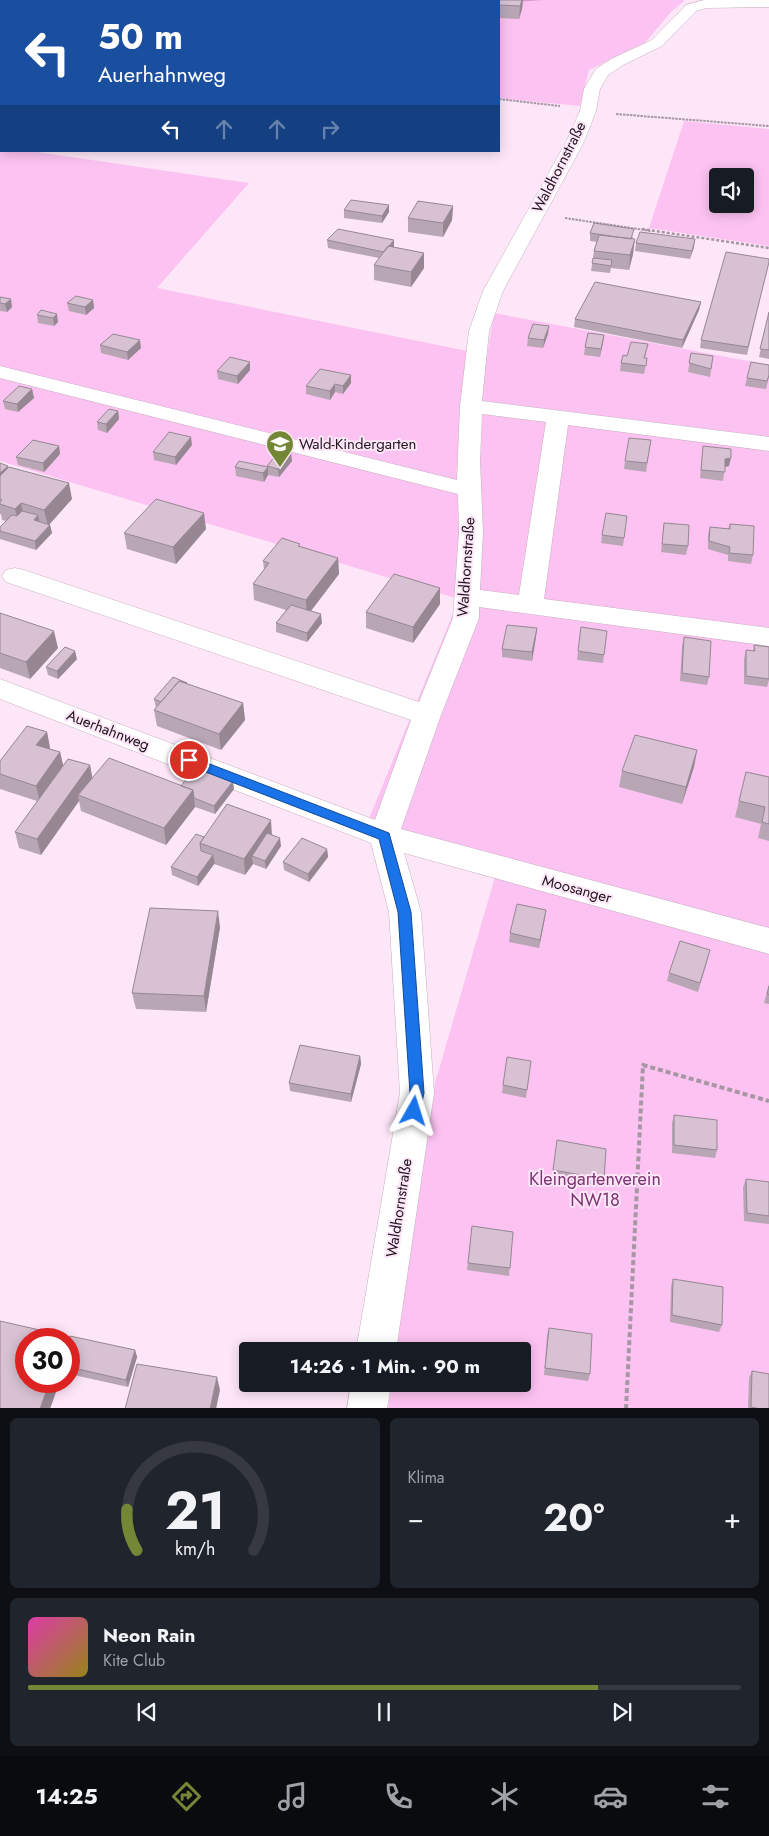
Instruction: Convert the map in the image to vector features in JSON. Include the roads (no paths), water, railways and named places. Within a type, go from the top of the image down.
[{"type":"street","name":"Waldhornstraße","points":[[377,1342],[417,1093],[405,912],[384,836],[427,715],[466,618],[471,532],[469,490],[471,406],[479,331],[493,292],[575,142],[588,111],[592,89],[602,72],[617,62],[657,43],[684,12],[691,8],[706,4],[769,3]]},
{"type":"street","points":[[0,372],[469,490]]},
{"type":"street","points":[[471,406],[769,444]]},
{"type":"street","points":[[530,605],[558,418]]},
{"type":"street","points":[[15,576],[427,715]]},
{"type":"street","points":[[468,597],[769,637]]},
{"type":"street","name":"Auerhahnweg","points":[[0,689],[384,836]]},
{"type":"street","name":"Moosanger","points":[[384,836],[769,941]]},
{"type":"street","points":[[367,1408],[370,1392]]},
{"type":"place","name":"Wald-Kindergarten","points":[[280,468]]},
{"type":"park label","name":"Kleingartenverein NW18","points":[[595,1189]]}]
